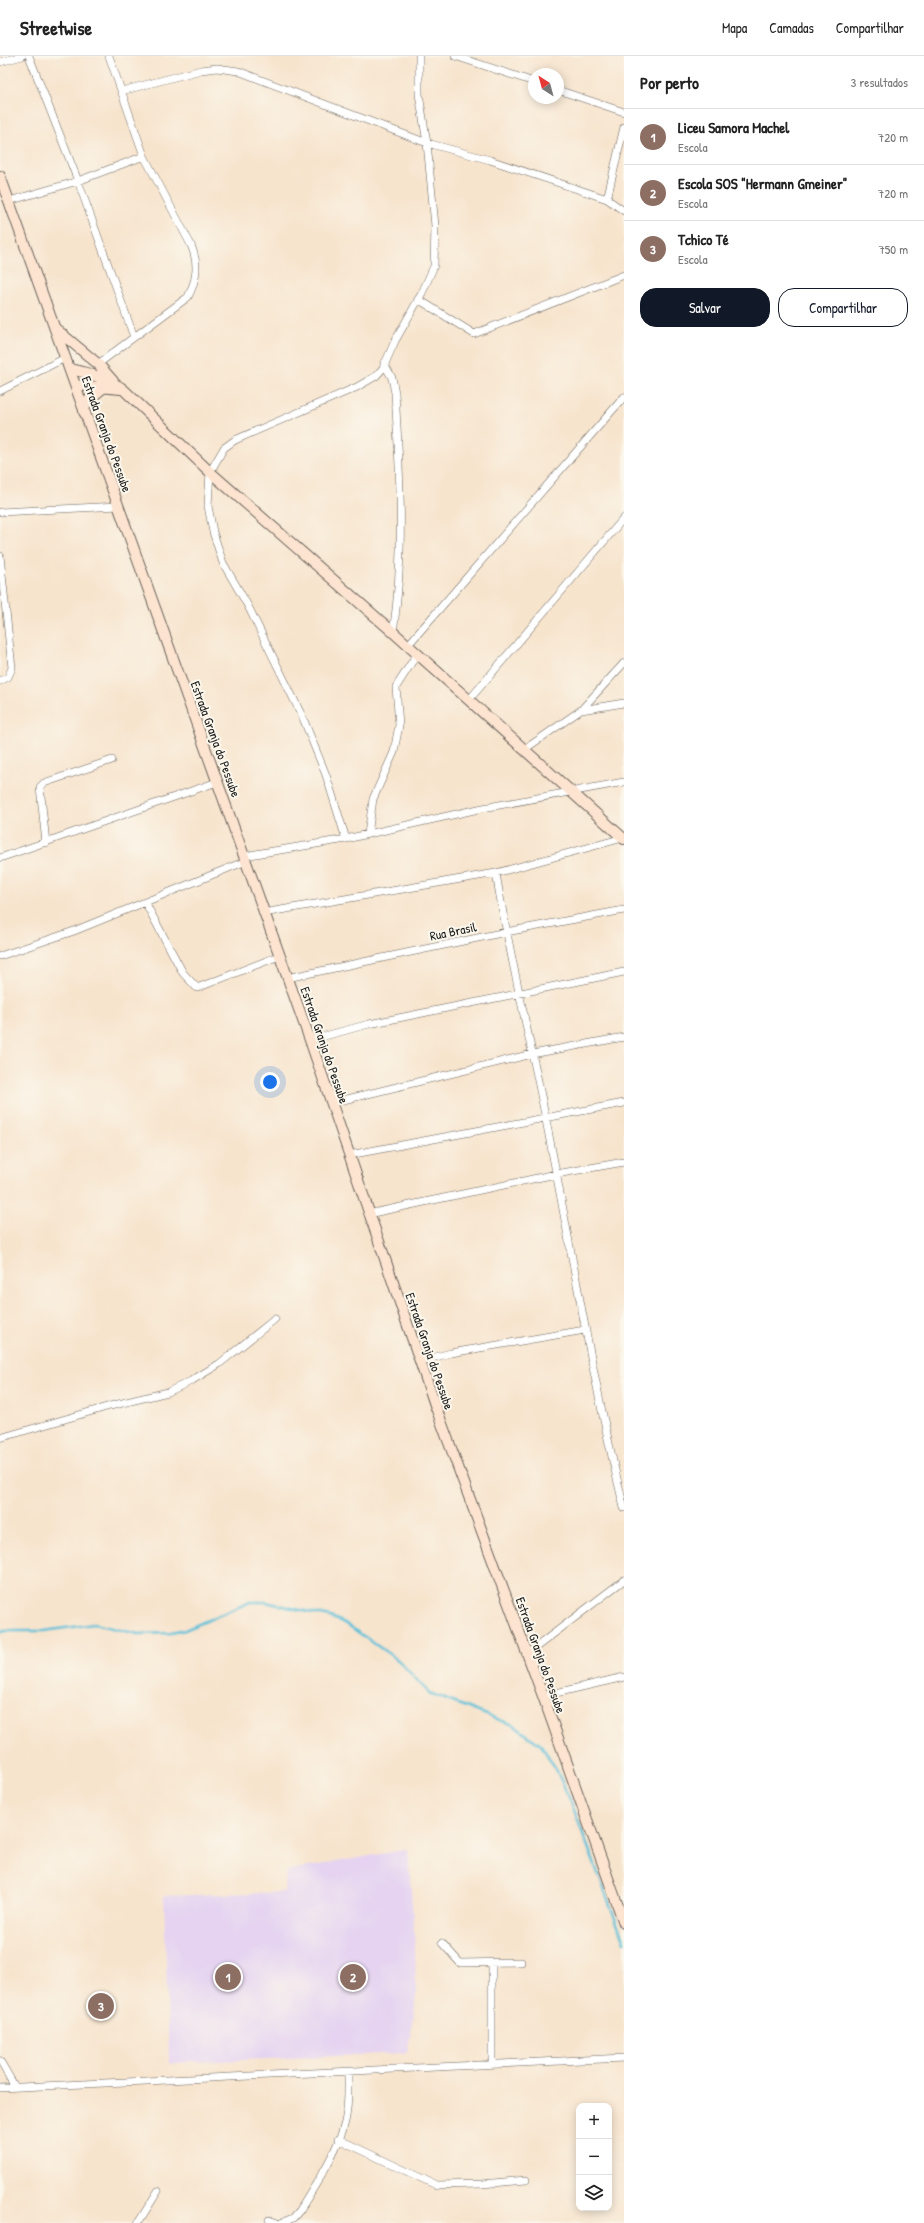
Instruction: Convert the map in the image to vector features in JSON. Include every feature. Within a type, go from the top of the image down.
[{"type":"main road","name":"Estrada Granja do Pessube","points":[[0,176],[218,782],[263,913],[310,1040],[368,1214],[420,1361],[543,1696],[624,1923]]},
{"type":"main road","points":[[56,329],[98,364],[114,382],[210,472],[408,645],[623,838]]},
{"type":"main road","points":[[70,369],[114,382]]},
{"type":"main road","points":[[75,385],[123,389]]},
{"type":"main road","points":[[84,412],[85,406],[90,398],[104,387]]},
{"type":"street","points":[[0,62],[22,56]]},
{"type":"street","points":[[29,56],[78,181],[134,337]]},
{"type":"street","points":[[98,364],[188,297],[194,284],[197,270],[195,255],[191,245],[144,156],[109,56]]},
{"type":"street","points":[[346,839],[326,775],[303,718],[248,606],[223,562],[213,532],[208,506],[210,472],[224,448],[235,440],[357,387],[376,376],[418,299],[434,266],[435,226],[427,143],[419,94],[419,56]]},
{"type":"street","points":[[455,56],[528,80]]},
{"type":"street","points":[[122,92],[201,70],[218,68],[238,72],[427,143],[490,160],[607,199],[624,210]]},
{"type":"street","points":[[564,92],[624,112]]},
{"type":"street","points":[[607,199],[624,127]]},
{"type":"street","points":[[10,201],[78,181],[144,156]]},
{"type":"street","points":[[418,299],[474,334],[624,274]]},
{"type":"street","points":[[0,391],[65,358]]},
{"type":"street","points":[[384,363],[392,378],[395,393],[401,481],[399,595],[393,632]]},
{"type":"street","points":[[408,645],[624,397]]},
{"type":"street","points":[[0,512],[119,506]]},
{"type":"street","points":[[469,700],[624,518]]},
{"type":"street","points":[[0,556],[12,668],[8,677],[0,681]]},
{"type":"street","points":[[368,834],[373,799],[395,745],[399,725],[396,687],[417,654]]},
{"type":"street","points":[[524,749],[581,710],[624,663]]},
{"type":"street","points":[[581,710],[624,703]]},
{"type":"street","points":[[46,843],[40,787],[44,783],[112,760]]},
{"type":"street","points":[[0,858],[218,782]]},
{"type":"street","points":[[0,956],[74,931],[145,902],[245,858],[346,839],[571,791],[624,782]]},
{"type":"street","points":[[263,913],[496,873],[623,838]]},
{"type":"street","points":[[496,873],[506,932],[520,992],[545,1116],[585,1330],[607,1438],[624,1508]]},
{"type":"street","points":[[145,902],[183,973],[197,988],[279,956]]},
{"type":"street","name":"Rua Brasil","points":[[287,978],[506,932],[624,910]]},
{"type":"street","points":[[310,1040],[369,1024],[624,972]]},
{"type":"street","points":[[331,1103],[532,1054],[624,1037]]},
{"type":"street","points":[[349,1155],[545,1116],[624,1103]]},
{"type":"street","points":[[368,1214],[556,1174],[624,1162]]},
{"type":"street","points":[[0,1438],[110,1406],[168,1392],[191,1381],[219,1364],[275,1319]]},
{"type":"street","points":[[420,1361],[451,1353],[585,1330]]},
{"type":"street","points":[[527,1654],[624,1580]]},
{"type":"street","points":[[543,1696],[624,1677]]},
{"type":"street","points":[[442,1942],[460,1963],[521,1962]]},
{"type":"street","points":[[492,1962],[492,2064]]},
{"type":"street","points":[[0,2088],[624,2058]]},
{"type":"street","points":[[0,2061],[15,2087]]},
{"type":"street","points":[[281,2223],[293,2218],[300,2210],[321,2175],[338,2139],[348,2110],[348,2072]]},
{"type":"street","points":[[338,2139],[436,2185],[482,2184],[526,2180]]},
{"type":"street","points":[[138,2223],[158,2190]]},
{"type":"street","points":[[269,2220],[277,2223]]},
{"type":"shaded area","points":[[408,1849],[415,1946],[416,2008],[407,2053],[169,2063],[164,1896],[285,1892],[286,1871]]},
{"type":"waterway","points":[[0,1631],[44,1631],[94,1624],[138,1634],[171,1633],[185,1630],[250,1602],[266,1602],[330,1617],[345,1623],[399,1661],[429,1693],[513,1725],[541,1745],[556,1769],[571,1802],[624,1942]]},
{"type":"place","name":"Liceu Samora Machel","points":[[228,1977]]},
{"type":"place","name":"Escola SOS \"Hermann Gmeiner\"","points":[[353,1977]]},
{"type":"place","name":"Tchico Té","points":[[101,2006]]}]
